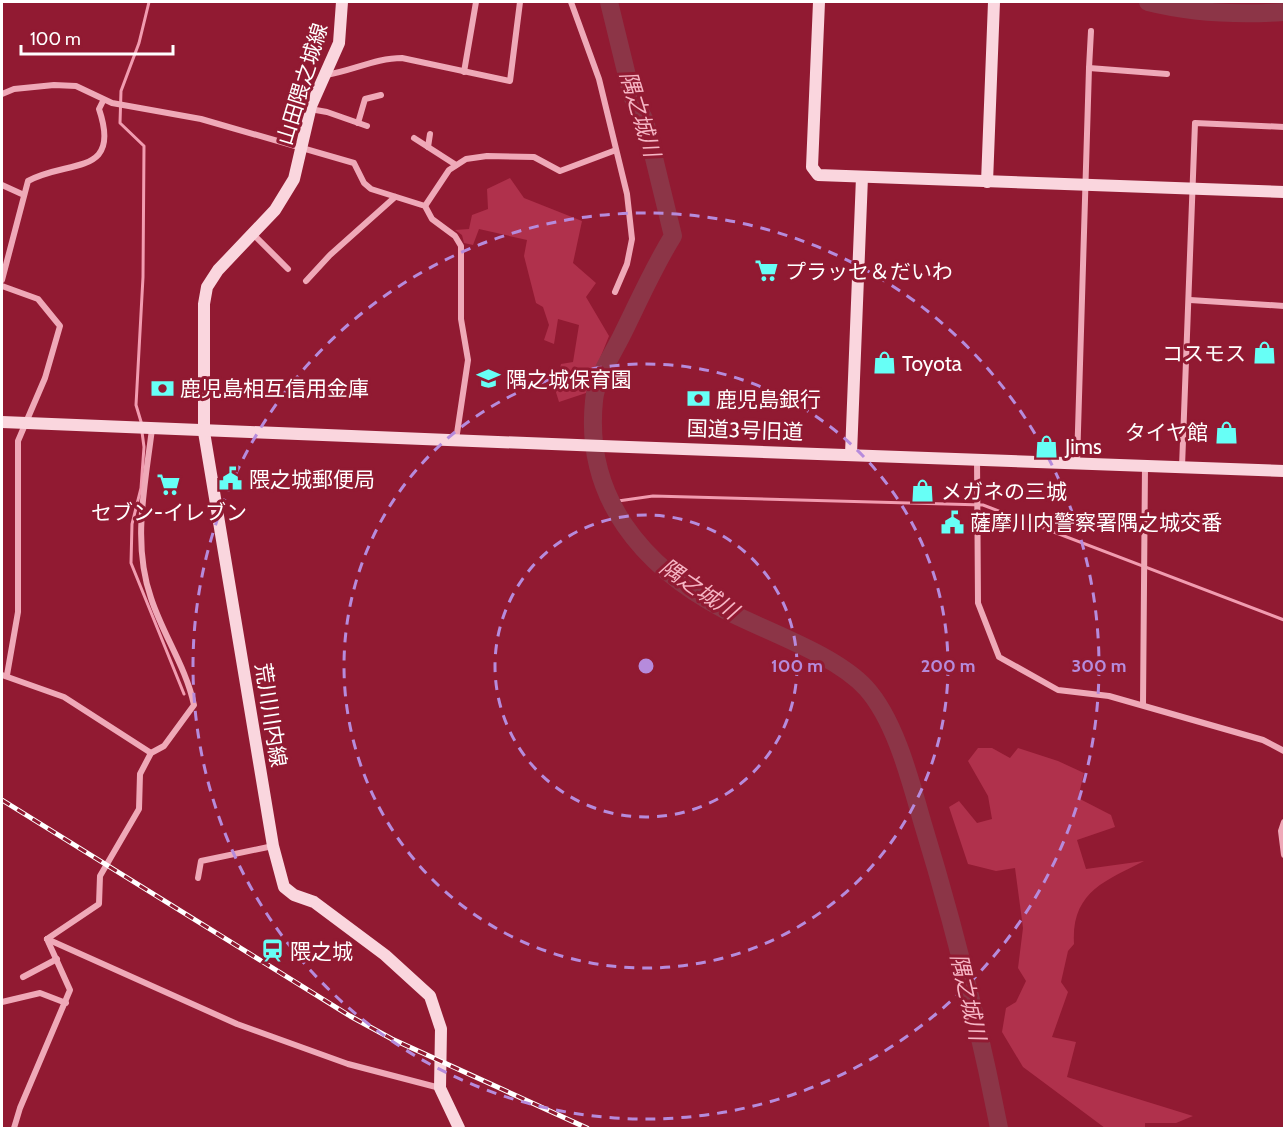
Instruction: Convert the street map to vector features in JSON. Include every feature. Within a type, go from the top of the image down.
[{"type":"street","name":"山田隈之城線","points":[[204,432],[203,342],[207,287],[218,270],[251,232],[285,198],[294,180],[310,109],[339,43],[342,2]]},
{"type":"street","points":[[464,72],[476,2]]},
{"type":"street","points":[[326,75],[351,71],[386,58],[402,57],[510,81],[520,2]]},
{"type":"street","points":[[571,2],[599,79],[627,194],[632,239],[627,264],[615,292]]},
{"type":"street","points":[[819,2],[812,167],[818,175],[1284,192]]},
{"type":"street","points":[[987,182],[994,2]]},
{"type":"street","points":[[1077,463],[1091,31]]},
{"type":"street","points":[[1089,68],[1167,74]]},
{"type":"street","points":[[2,94],[24,88],[76,86],[103,101],[114,104],[201,119],[354,163],[364,183],[371,189],[425,206],[432,219],[455,236],[461,246],[460,319],[468,360],[456,440]]},
{"type":"street","points":[[358,123],[365,99],[381,95]]},
{"type":"street","points":[[2,280],[28,182],[40,174],[84,165],[98,158],[106,142],[105,127],[99,109],[103,101]]},
{"type":"street","points":[[310,109],[327,112],[367,126]]},
{"type":"street","points":[[1182,467],[1195,123],[1284,127]]},
{"type":"street","points":[[428,147],[430,134]]},
{"type":"street","points":[[414,138],[456,165]]},
{"type":"street","points":[[425,206],[449,170],[466,159],[518,155],[534,157],[560,171],[616,150]]},
{"type":"street","points":[[851,454],[862,177]]},
{"type":"street","points":[[2,185],[24,195]]},
{"type":"street","points":[[306,281],[330,255],[395,197]]},
{"type":"street","points":[[251,232],[288,269]]},
{"type":"street","points":[[2,286],[38,299],[60,326],[45,378],[18,441],[18,612],[4,675],[34,688],[64,697],[151,753]]},
{"type":"street","points":[[1190,300],[1284,306]]},
{"type":"street","points":[[2,422],[204,432]]},
{"type":"street","points":[[48,939],[99,904],[100,876],[139,809],[140,774],[151,753],[164,746],[194,705],[190,688],[151,600],[139,538],[146,429]]},
{"type":"street","name":"国道3号旧道","points":[[204,432],[574,443],[1284,471]]},
{"type":"street","name":"荒川川内線","points":[[204,432],[273,846],[284,887],[294,895],[314,902],[385,955],[430,996],[441,1029],[438,1068],[440,1088],[459,1128]]},
{"type":"street","points":[[977,458],[978,603],[999,657],[1058,690],[1109,696],[1143,705],[1263,740],[1284,751]]},
{"type":"street","points":[[1143,705],[1145,466]]},
{"type":"street","points":[[1284,822],[1281,831],[1284,855]]},
{"type":"street","points":[[198,878],[201,861],[273,846]]},
{"type":"street","points":[[14,1128],[20,1108],[70,990],[48,939]]},
{"type":"street","points":[[48,939],[237,1024],[348,1064],[440,1088]]},
{"type":"street","points":[[23,977],[57,959]]},
{"type":"street","points":[[2,1002],[40,993],[66,1003]]},
{"type":"shaded area","points":[[510,178],[524,198],[582,221],[573,263],[596,283],[586,297],[609,336],[586,393],[559,402],[555,389],[561,364],[573,362],[579,325],[558,319],[554,344],[544,340],[549,325],[543,307],[536,303],[524,256],[527,240],[479,229],[473,245],[464,243],[462,235],[455,230],[469,229],[472,215],[488,209],[487,189]]},
{"type":"shaded area","points":[[978,748],[992,748],[1010,758],[1018,748],[1058,761],[1084,773],[1078,798],[1111,815],[1115,827],[1077,840],[1086,869],[1144,861],[1093,890],[1078,912],[1074,944],[1068,951],[1061,982],[1068,992],[1052,1037],[1076,1042],[1067,1077],[1193,1116],[1176,1123],[1145,1123],[1145,1128],[1105,1128],[1023,1067],[1002,1032],[1006,1008],[1016,1002],[1026,981],[1018,968],[1023,928],[1015,868],[996,871],[968,864],[949,807],[959,801],[977,823],[992,819],[988,796],[968,761]]},
{"type":"waterway","points":[[142,425],[136,405],[143,277],[144,146],[120,123],[121,91],[139,43],[149,2]]},
{"type":"waterway","name":"隅之城川","points":[[609,2],[632,96],[645,121],[673,236],[604,368],[595,392],[593,436],[599,469],[609,498],[625,526],[645,551],[695,593],[837,664],[866,688],[876,701],[900,751],[955,935],[999,1128]]},
{"type":"waterway","points":[[1148,2],[1181,9],[1216,12],[1284,12]]},
{"type":"waterway","points":[[142,432],[144,447],[141,488],[132,524],[131,563],[184,694]]},
{"type":"waterway","points":[[611,502],[653,496],[983,505],[1284,620]]},
{"type":"railway","points":[[2,800],[350,1016],[392,1039],[587,1128]]},
{"type":"place","name":"プラッセ＆だいわ","points":[[767,271]]},
{"type":"place","name":"コスモス","points":[[1264,353]]},
{"type":"place","name":"Toyota","points":[[884,363]]},
{"type":"place","name":"隅之城保育園","points":[[488,379]]},
{"type":"place","name":"鹿児島相互信用金庫","points":[[162,388]]},
{"type":"place","name":"鹿児島銀行","points":[[698,399]]},
{"type":"place","name":"タイヤ館","points":[[1226,432]]},
{"type":"place","name":"Jims","points":[[1047,446]]},
{"type":"place","name":"隈之城郵便局","points":[[231,479]]},
{"type":"place","name":"セブン-イレブン","points":[[169,484]]},
{"type":"place","name":"メガネの三城","points":[[923,491]]},
{"type":"place","name":"薩摩川内警察署隅之城交番","points":[[952,522]]},
{"type":"place","name":"隈之城","points":[[272,951]]}]
